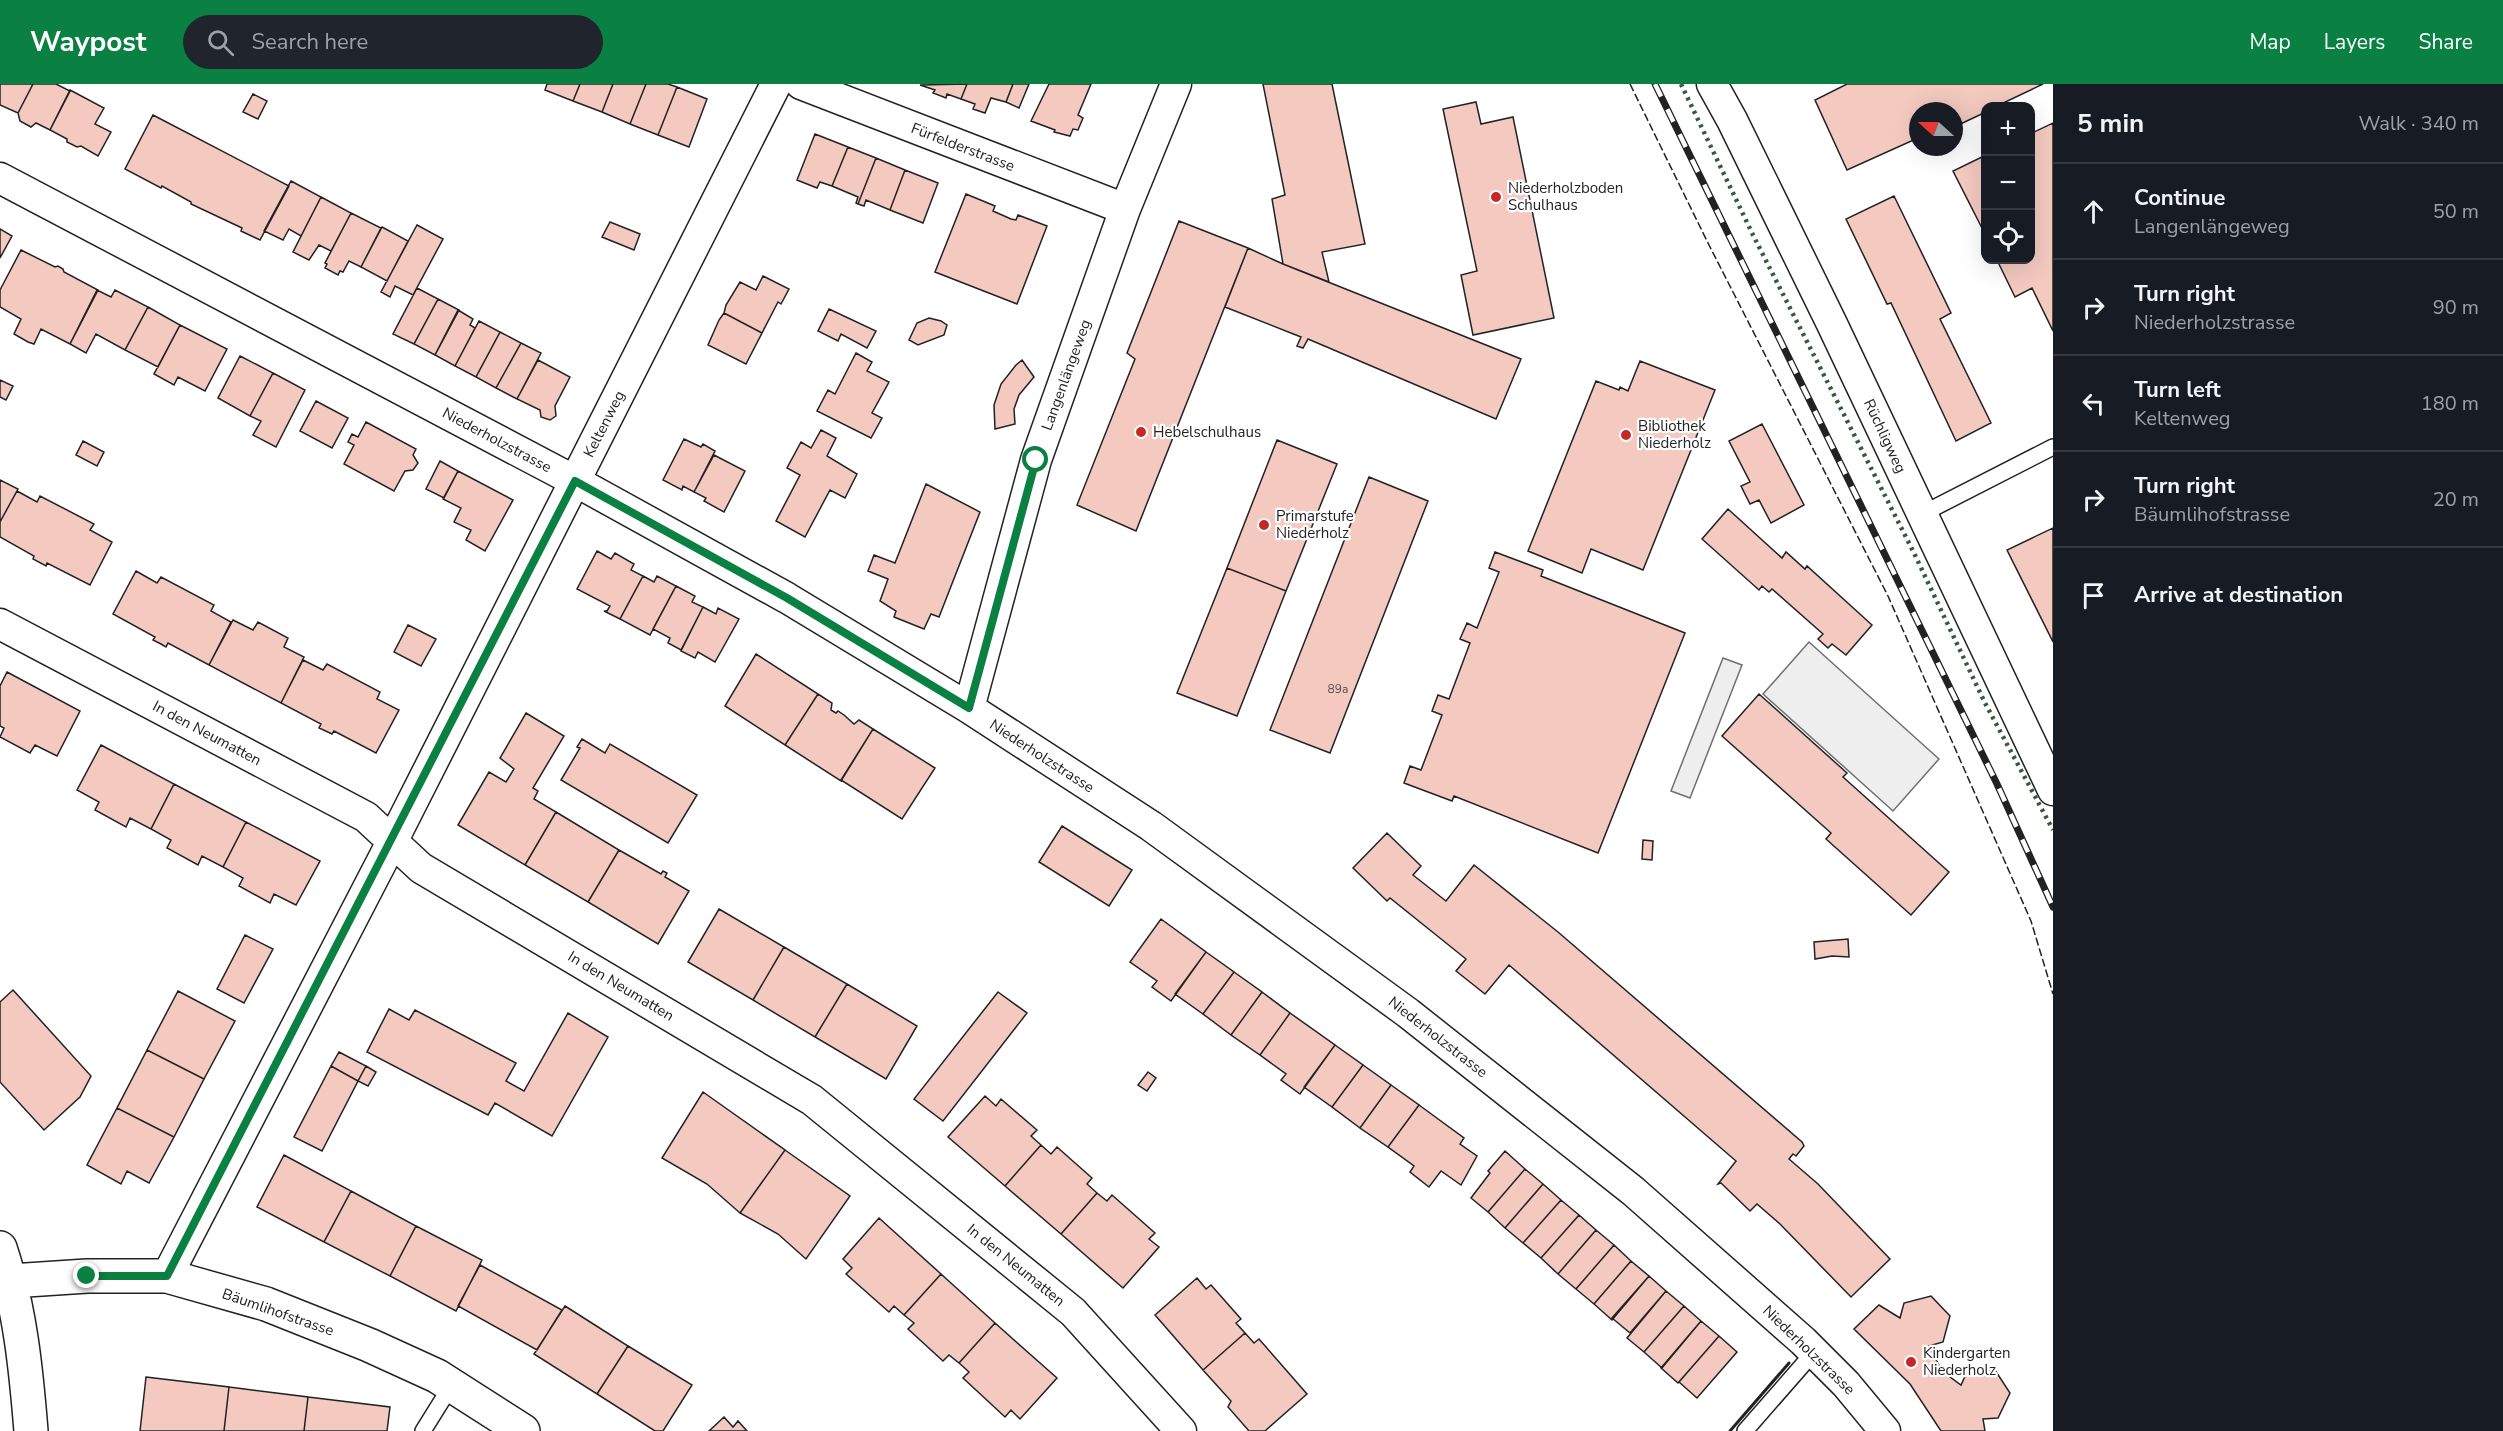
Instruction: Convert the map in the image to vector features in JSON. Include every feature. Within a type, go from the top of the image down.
[{"type":"main road","points":[[0,1248],[11,1281],[24,1350],[31,1431]]},
{"type":"main road","name":"Bäumlihofstrasse","points":[[11,1281],[87,1276],[167,1276],[266,1304],[369,1345],[437,1376],[523,1431]]},
{"type":"street","name":"Keltenweg","points":[[167,1276],[393,840],[776,84]]},
{"type":"street","name":"Fürfelderstrasse","points":[[801,84],[1125,209]]},
{"type":"street","name":"Langenlängeweg","points":[[969,708],[1036,460],[1125,209],[1176,84]]},
{"type":"street","name":"Rüchligweg","points":[[1712,84],[1832,324],[2053,790]]},
{"type":"street","name":"Niederholzstrasse","points":[[0,178],[575,481],[787,598],[969,708],[1151,826],[1408,1013],[1633,1191],[1814,1352],[1846,1383],[1885,1431]]},
{"type":"street","name":"In den Neumatten","points":[[0,624],[366,817],[421,867],[812,1100],[1073,1312],[1181,1431]]},
{"type":"lane","points":[[1922,514],[2053,447]]},
{"type":"lane","points":[[1745,1431],[1814,1352]]},
{"type":"lane","points":[[423,1431],[451,1386]]},
{"type":"shaded area","points":[[1809,642],[1939,759],[1893,811],[1763,694]]},
{"type":"shaded area","points":[[1723,658],[1742,665],[1690,798],[1671,791]]},
{"type":"building","points":[[0,84],[33,84],[18,113],[0,105]]},
{"type":"building","points":[[33,84],[56,84],[70,91],[50,130],[36,123],[31,127],[20,121],[18,113]]},
{"type":"building","points":[[547,84],[580,84],[573,101],[545,90]]},
{"type":"building","points":[[580,84],[613,84],[602,112],[573,101]]},
{"type":"building","points":[[613,84],[646,84],[630,124],[602,112]]},
{"type":"building","points":[[646,84],[668,84],[677,87],[658,135],[630,124]]},
{"type":"building","points":[[967,84],[961,99],[947,94],[946,98],[933,93],[935,90],[920,85]]},
{"type":"building","points":[[967,84],[1013,84],[1006,102],[991,98],[985,113],[973,109],[975,104],[961,99]]},
{"type":"building","points":[[1013,84],[1029,84],[1019,108],[1006,102]]},
{"type":"building","points":[[1049,84],[1091,84],[1078,115],[1083,118],[1078,130],[1073,129],[1070,136],[1054,132],[1055,130],[1031,121]]},
{"type":"building","points":[[1263,84],[1332,84],[1365,244],[1322,252],[1329,282],[1283,264],[1272,199],[1285,195]]},
{"type":"building","points":[[1847,84],[2043,84],[2005,102],[1981,102],[1981,114],[1963,123],[1963,102],[1909,102],[1909,142],[1847,170],[1815,100]]},
{"type":"building","points":[[677,87],[707,99],[689,147],[658,135]]},
{"type":"building","points":[[70,90],[104,108],[95,124],[111,132],[98,156],[81,146],[77,147],[67,142],[67,139],[50,130]]},
{"type":"building","points":[[253,94],[267,101],[258,119],[243,112]]},
{"type":"building","name":"Niederholzboden Schulhaus","points":[[1476,102],[1481,124],[1513,117],[1554,318],[1473,335],[1461,275],[1477,271],[1443,109]]},
{"type":"building","points":[[153,115],[289,186],[260,240],[241,231],[242,228],[125,169]]},
{"type":"building","points":[[2053,123],[2053,331],[2032,288],[2015,297],[1999,264],[2035,264],[2035,132]]},
{"type":"building","points":[[815,134],[848,147],[832,186],[820,182],[817,188],[797,180]]},
{"type":"building","points":[[848,147],[876,158],[858,204],[856,203],[858,197],[832,186]]},
{"type":"building","points":[[1981,157],[1981,226],[1953,171]]},
{"type":"building","points":[[876,158],[905,170],[890,210],[866,200],[864,206],[858,204]]},
{"type":"building","points":[[905,170],[938,183],[923,223],[890,210]]},
{"type":"building","points":[[291,181],[321,197],[301,236],[289,229],[283,240],[264,231]]},
{"type":"building","points":[[966,194],[995,206],[993,211],[1011,219],[1016,220],[1018,215],[1047,226],[1017,304],[935,272]]},
{"type":"building","points":[[1894,196],[1951,313],[1940,319],[1991,423],[1956,441],[1891,303],[1887,304],[1846,219]]},
{"type":"building","points":[[321,197],[351,213],[331,251],[319,245],[309,260],[293,252]]},
{"type":"building","points":[[351,213],[381,228],[361,267],[349,261],[343,272],[340,271],[338,275],[325,268],[327,264],[325,263]]},
{"type":"building","name":"Hebelschulhaus","points":[[1179,221],[1248,248],[1136,531],[1077,505],[1135,359],[1127,353]]},
{"type":"building","points":[[610,222],[640,234],[634,250],[602,237]]},
{"type":"building","points":[[417,225],[443,239],[413,295],[395,286],[390,297],[381,292]]},
{"type":"building","points":[[382,227],[408,241],[387,281],[361,267]]},
{"type":"building","points":[[0,229],[12,236],[0,258]]},
{"type":"building","points":[[1248,248],[1521,359],[1496,419],[1308,339],[1303,348],[1297,346],[1301,337],[1225,307]]},
{"type":"building","points":[[21,250],[55,267],[58,266],[64,272],[98,290],[70,344],[41,329],[34,344],[14,334],[21,319],[0,307],[0,290]]},
{"type":"building","points":[[763,276],[789,289],[781,304],[778,302],[762,333],[724,313],[726,305],[740,282],[756,290]]},
{"type":"building","points":[[417,288],[438,299],[414,344],[393,334]]},
{"type":"building","points":[[97,290],[111,297],[115,290],[148,307],[125,350],[96,334],[86,353],[70,344]]},
{"type":"building","points":[[438,299],[459,310],[435,355],[414,344]]},
{"type":"building","points":[[148,307],[180,325],[158,367],[125,350]]},
{"type":"building","points":[[829,309],[876,331],[867,348],[841,334],[838,341],[818,331]]},
{"type":"building","points":[[458,310],[473,319],[470,325],[475,328],[455,366],[435,355]]},
{"type":"building","points":[[724,313],[762,333],[746,364],[708,345]]},
{"type":"building","points":[[929,318],[947,325],[944,335],[918,345],[909,340],[917,323]]},
{"type":"building","points":[[479,321],[500,332],[476,377],[455,366]]},
{"type":"building","points":[[180,325],[227,349],[205,391],[178,377],[174,385],[154,374]]},
{"type":"building","points":[[500,332],[521,343],[496,388],[476,377]]},
{"type":"building","points":[[521,343],[541,353],[517,399],[496,388]]},
{"type":"building","points":[[856,353],[872,362],[867,371],[889,382],[872,413],[882,418],[871,438],[817,411],[828,390],[835,394]]},
{"type":"building","points":[[240,356],[273,373],[250,416],[218,398]]},
{"type":"building","points":[[538,360],[570,377],[555,406],[556,416],[550,420],[541,417],[540,410],[517,399]]},
{"type":"building","points":[[1022,360],[1034,377],[1019,395],[1014,409],[1015,424],[995,429],[994,405],[1001,384]]},
{"type":"building","points":[[1640,361],[1715,390],[1643,570],[1591,549],[1582,573],[1528,551],[1596,381],[1628,391]]},
{"type":"building","points":[[273,373],[305,390],[276,447],[253,435],[261,421],[250,416]]},
{"type":"building","points":[[0,380],[13,386],[6,400],[0,397]]},
{"type":"building","points":[[316,401],[348,418],[332,448],[300,431]]},
{"type":"building","points":[[366,422],[416,449],[413,455],[418,463],[413,470],[405,471],[394,491],[344,464],[354,445],[348,442],[352,434],[358,437]]},
{"type":"building","points":[[1762,424],[1804,505],[1771,523],[1759,500],[1750,504],[1741,486],[1750,482],[1729,441]]},
{"type":"building","points":[[821,430],[836,438],[827,456],[857,474],[845,498],[830,490],[805,537],[776,521],[800,475],[787,468],[801,442],[811,448]]},
{"type":"building","points":[[684,439],[701,447],[703,444],[715,451],[694,492],[683,486],[682,490],[663,480]]},
{"type":"building","points":[[1277,440],[1337,464],[1286,591],[1227,568]]},
{"type":"building","points":[[83,441],[104,452],[97,466],[76,455]]},
{"type":"building","points":[[714,455],[745,471],[724,512],[704,501],[706,498],[694,492]]},
{"type":"building","points":[[440,461],[458,471],[444,498],[426,489]]},
{"type":"building","points":[[458,471],[513,500],[485,551],[466,540],[471,530],[454,522],[461,508],[443,499]]},
{"type":"building","points":[[1369,477],[1428,501],[1330,753],[1270,730]]},
{"type":"building","points":[[0,480],[18,489],[0,522]]},
{"type":"building","points":[[926,484],[980,512],[939,617],[931,614],[924,629],[894,617],[896,611],[880,601],[888,579],[868,571],[874,555],[895,563]]},
{"type":"building","points":[[17,491],[37,502],[40,496],[94,524],[90,530],[112,542],[90,585],[47,563],[46,566],[33,559],[34,556],[0,537],[0,522]]},
{"type":"building","points":[[1728,509],[1782,558],[1786,552],[1805,569],[1807,566],[1872,625],[1846,655],[1832,644],[1828,648],[1818,639],[1823,634],[1772,589],[1769,592],[1762,586],[1759,590],[1702,539]]},
{"type":"building","points":[[2053,528],[2053,642],[2007,550]]},
{"type":"building","points":[[597,551],[611,559],[615,553],[634,564],[631,570],[643,576],[620,619],[604,611],[607,611],[610,606],[577,589]]},
{"type":"building","points":[[1495,552],[1543,570],[1541,576],[1685,633],[1598,853],[1454,796],[1452,801],[1404,783],[1410,766],[1421,770],[1442,715],[1432,711],[1438,695],[1449,699],[1470,643],[1460,639],[1467,623],[1477,628],[1499,572],[1489,568]]},
{"type":"building","points":[[1227,568],[1286,591],[1237,716],[1177,693]]},
{"type":"building","points":[[136,571],[157,583],[161,577],[214,605],[211,611],[231,622],[209,665],[168,643],[166,647],[153,640],[155,637],[113,614]]},
{"type":"building","points":[[643,576],[654,582],[657,576],[676,586],[650,635],[620,619]]},
{"type":"building","points":[[676,586],[695,596],[692,602],[703,607],[681,650],[668,643],[670,638],[653,629]]},
{"type":"building","points":[[703,607],[716,614],[718,608],[739,619],[715,662],[698,652],[695,658],[681,651]]},
{"type":"building","points":[[233,620],[253,630],[258,622],[288,638],[284,647],[304,657],[281,703],[209,665]]},
{"type":"building","points":[[408,625],[436,639],[421,666],[394,652]]},
{"type":"building","points":[[756,654],[818,694],[785,745],[725,706]]},
{"type":"building","points":[[303,660],[323,670],[327,664],[380,692],[377,699],[399,710],[376,753],[334,731],[332,734],[319,728],[321,724],[281,703]]},
{"type":"building","points":[[7,672],[80,711],[57,756],[35,745],[30,753],[0,737],[4,728],[0,726],[0,686]]},
{"type":"building","points":[[818,694],[832,703],[831,710],[836,713],[838,711],[854,724],[859,720],[873,729],[841,781],[785,745]]},
{"type":"building","points":[[1759,694],[1847,773],[1843,777],[1949,872],[1911,915],[1826,839],[1831,833],[1722,736]]},
{"type":"building","points":[[526,713],[564,736],[533,788],[538,791],[534,799],[556,812],[525,865],[458,825],[489,772],[506,782],[514,769],[500,758]]},
{"type":"building","points":[[873,729],[935,768],[902,819],[841,780]]},
{"type":"building","points":[[582,739],[605,753],[610,744],[697,795],[668,843],[561,780],[580,748],[577,747]]},
{"type":"building","points":[[101,745],[174,784],[151,829],[130,818],[126,827],[95,810],[99,802],[77,790]]},
{"type":"building","points":[[174,784],[246,822],[223,867],[202,856],[198,865],[167,848],[171,840],[151,829]]},
{"type":"building","points":[[556,812],[619,850],[588,902],[525,865]]},
{"type":"building","points":[[246,822],[320,861],[296,905],[274,894],[270,903],[239,886],[243,878],[223,867]]},
{"type":"building","points":[[1062,826],[1132,870],[1109,906],[1039,862]]},
{"type":"building","points":[[1387,833],[1421,866],[1413,875],[1446,901],[1474,865],[1558,932],[1802,1142],[1804,1146],[1796,1156],[1793,1154],[1789,1159],[1818,1184],[1890,1259],[1851,1297],[1780,1224],[1757,1204],[1750,1211],[1721,1183],[1718,1184],[1736,1161],[1509,965],[1485,994],[1456,971],[1466,959],[1390,898],[1387,901],[1353,868]]},
{"type":"building","points":[[1643,840],[1653,841],[1652,860],[1642,859]]},
{"type":"building","points":[[619,850],[661,874],[663,871],[667,873],[665,877],[689,891],[658,944],[588,902]]},
{"type":"building","points":[[719,909],[784,947],[753,1000],[688,962]]},
{"type":"building","points":[[1161,919],[1206,952],[1171,1001],[1152,987],[1157,981],[1130,962]]},
{"type":"building","points":[[245,935],[273,949],[244,1003],[217,989]]},
{"type":"building","points":[[1848,939],[1849,957],[1832,956],[1815,959],[1814,942]]},
{"type":"building","points":[[784,947],[847,984],[815,1037],[753,1000]]},
{"type":"building","points":[[1206,952],[1234,972],[1203,1014],[1175,994]]},
{"type":"building","points":[[1234,972],[1262,992],[1231,1035],[1203,1014]]},
{"type":"building","points":[[847,984],[917,1026],[886,1079],[815,1037]]},
{"type":"building","points":[[13,990],[91,1076],[80,1097],[44,1130],[0,1082],[0,1002]]},
{"type":"building","points":[[178,991],[235,1021],[204,1079],[147,1050]]},
{"type":"building","points":[[998,992],[1027,1013],[943,1121],[914,1099]]},
{"type":"building","points":[[1262,992],[1290,1013],[1260,1055],[1231,1035]]},
{"type":"building","points":[[389,1009],[409,1020],[415,1010],[516,1063],[506,1081],[524,1091],[568,1013],[608,1037],[552,1136],[495,1103],[488,1115],[367,1052]]},
{"type":"building","points":[[1290,1013],[1335,1045],[1300,1094],[1281,1080],[1286,1074],[1260,1055]]},
{"type":"building","points":[[1335,1045],[1363,1065],[1332,1107],[1304,1087]]},
{"type":"building","points":[[147,1050],[204,1079],[174,1137],[117,1108]]},
{"type":"building","points":[[339,1052],[366,1066],[358,1081],[331,1066]]},
{"type":"building","points":[[1363,1065],[1391,1085],[1360,1128],[1332,1107]]},
{"type":"building","points":[[331,1066],[358,1081],[322,1151],[294,1137]]},
{"type":"building","points":[[366,1066],[376,1072],[368,1086],[358,1081]]},
{"type":"building","points":[[1148,1072],[1156,1078],[1147,1091],[1138,1085]]},
{"type":"building","points":[[1391,1085],[1419,1105],[1388,1147],[1360,1128]]},
{"type":"building","points":[[703,1092],[785,1150],[740,1213],[707,1184],[662,1158]]},
{"type":"building","points":[[985,1096],[996,1106],[1001,1099],[1037,1130],[1031,1136],[1041,1145],[1005,1186],[948,1137]]},
{"type":"building","points":[[1419,1105],[1464,1138],[1460,1144],[1477,1156],[1461,1185],[1441,1171],[1429,1187],[1410,1172],[1414,1166],[1388,1147]]},
{"type":"building","points":[[117,1108],[174,1137],[149,1183],[127,1171],[121,1184],[87,1165]]},
{"type":"building","points":[[1041,1145],[1051,1154],[1057,1147],[1092,1178],[1087,1184],[1097,1193],[1061,1234],[1005,1186]]},
{"type":"building","points":[[785,1150],[850,1196],[806,1259],[778,1234],[740,1213]]},
{"type":"building","points":[[1505,1151],[1525,1169],[1488,1212],[1471,1198],[1490,1173],[1488,1171]]},
{"type":"building","points":[[284,1155],[351,1191],[324,1242],[257,1207]]},
{"type":"building","points":[[1525,1169],[1543,1184],[1505,1228],[1488,1212]]},
{"type":"building","points":[[1543,1184],[1561,1200],[1523,1243],[1505,1228]]},
{"type":"building","points":[[351,1191],[416,1226],[390,1276],[324,1242]]},
{"type":"building","points":[[1097,1193],[1107,1201],[1112,1195],[1155,1233],[1149,1239],[1159,1247],[1123,1288],[1061,1234]]},
{"type":"building","points":[[1561,1200],[1579,1215],[1541,1258],[1523,1243]]},
{"type":"building","points":[[1579,1215],[1596,1230],[1558,1274],[1541,1258]]},
{"type":"building","points":[[879,1218],[941,1274],[904,1315],[894,1306],[889,1312],[846,1274],[852,1268],[843,1259]]},
{"type":"building","points":[[416,1226],[482,1260],[456,1311],[390,1276]]},
{"type":"building","points":[[1596,1230],[1614,1245],[1576,1289],[1558,1274]]},
{"type":"building","points":[[1614,1245],[1631,1261],[1594,1304],[1576,1289]]},
{"type":"building","points":[[1631,1261],[1649,1276],[1612,1320],[1594,1304]]},
{"type":"building","points":[[480,1265],[562,1310],[537,1350],[458,1306]]},
{"type":"building","points":[[941,1274],[995,1323],[959,1363],[949,1355],[943,1361],[908,1329],[914,1323],[904,1315]]},
{"type":"building","points":[[1649,1276],[1666,1291],[1630,1333],[1612,1318]]},
{"type":"building","points":[[1197,1278],[1206,1289],[1211,1285],[1241,1319],[1236,1323],[1245,1333],[1203,1370],[1155,1315]]},
{"type":"building","points":[[1666,1291],[1684,1306],[1644,1352],[1627,1338]]},
{"type":"building","name":"Kindergarten Niederholz","points":[[1931,1296],[1950,1316],[1943,1342],[1929,1346],[1942,1371],[1961,1385],[1967,1372],[1995,1370],[2010,1393],[1998,1418],[1983,1419],[1985,1431],[1941,1431],[1910,1384],[1854,1329],[1879,1305],[1900,1318],[1904,1303]]},
{"type":"building","points":[[565,1306],[628,1346],[597,1394],[534,1354]]},
{"type":"building","points":[[1684,1306],[1701,1321],[1662,1368],[1644,1352]]},
{"type":"building","points":[[1701,1321],[1719,1336],[1678,1383],[1661,1368]]},
{"type":"building","points":[[995,1323],[1057,1378],[1020,1419],[1011,1410],[1005,1417],[963,1378],[969,1372],[959,1363]]},
{"type":"building","points":[[1245,1333],[1254,1343],[1259,1339],[1307,1394],[1265,1431],[1249,1431],[1228,1407],[1231,1401],[1203,1370]]},
{"type":"building","points":[[1719,1336],[1737,1352],[1697,1398],[1679,1382]]},
{"type":"building","points":[[628,1346],[692,1385],[663,1431],[655,1431],[597,1394]]},
{"type":"building","points":[[146,1377],[229,1387],[224,1431],[140,1431]]},
{"type":"building","points":[[229,1387],[308,1397],[304,1431],[224,1431]]},
{"type":"building","points":[[308,1397],[390,1407],[387,1431],[304,1431]]},
{"type":"building","points":[[724,1417],[733,1427],[738,1421],[747,1431],[709,1431]]},
{"type":"railway","points":[[1655,84],[1997,784],[2053,907]]},
{"type":"hedge","points":[[1681,84],[1753,235],[1914,553],[1985,703],[2053,830]]},
{"type":"fence","points":[[1630,84],[1708,243],[1888,596],[2031,921],[2053,994]]},
{"type":"wall","points":[[1730,1431],[1789,1363]]},
{"type":"place","name":"Niederholzboden Schulhaus","points":[[1496,197]]},
{"type":"place","name":"Hebelschulhaus","points":[[1141,432]]},
{"type":"place","name":"Bibliothek Niederholz","points":[[1626,435]]},
{"type":"place","name":"Primarstufe Niederholz","points":[[1264,525]]},
{"type":"place","name":"Kindergarten Niederholz","points":[[1911,1362]]},
{"type":"route","points":[[87,1276],[167,1276],[393,840],[575,481],[787,598],[969,708],[1036,460]]}]
